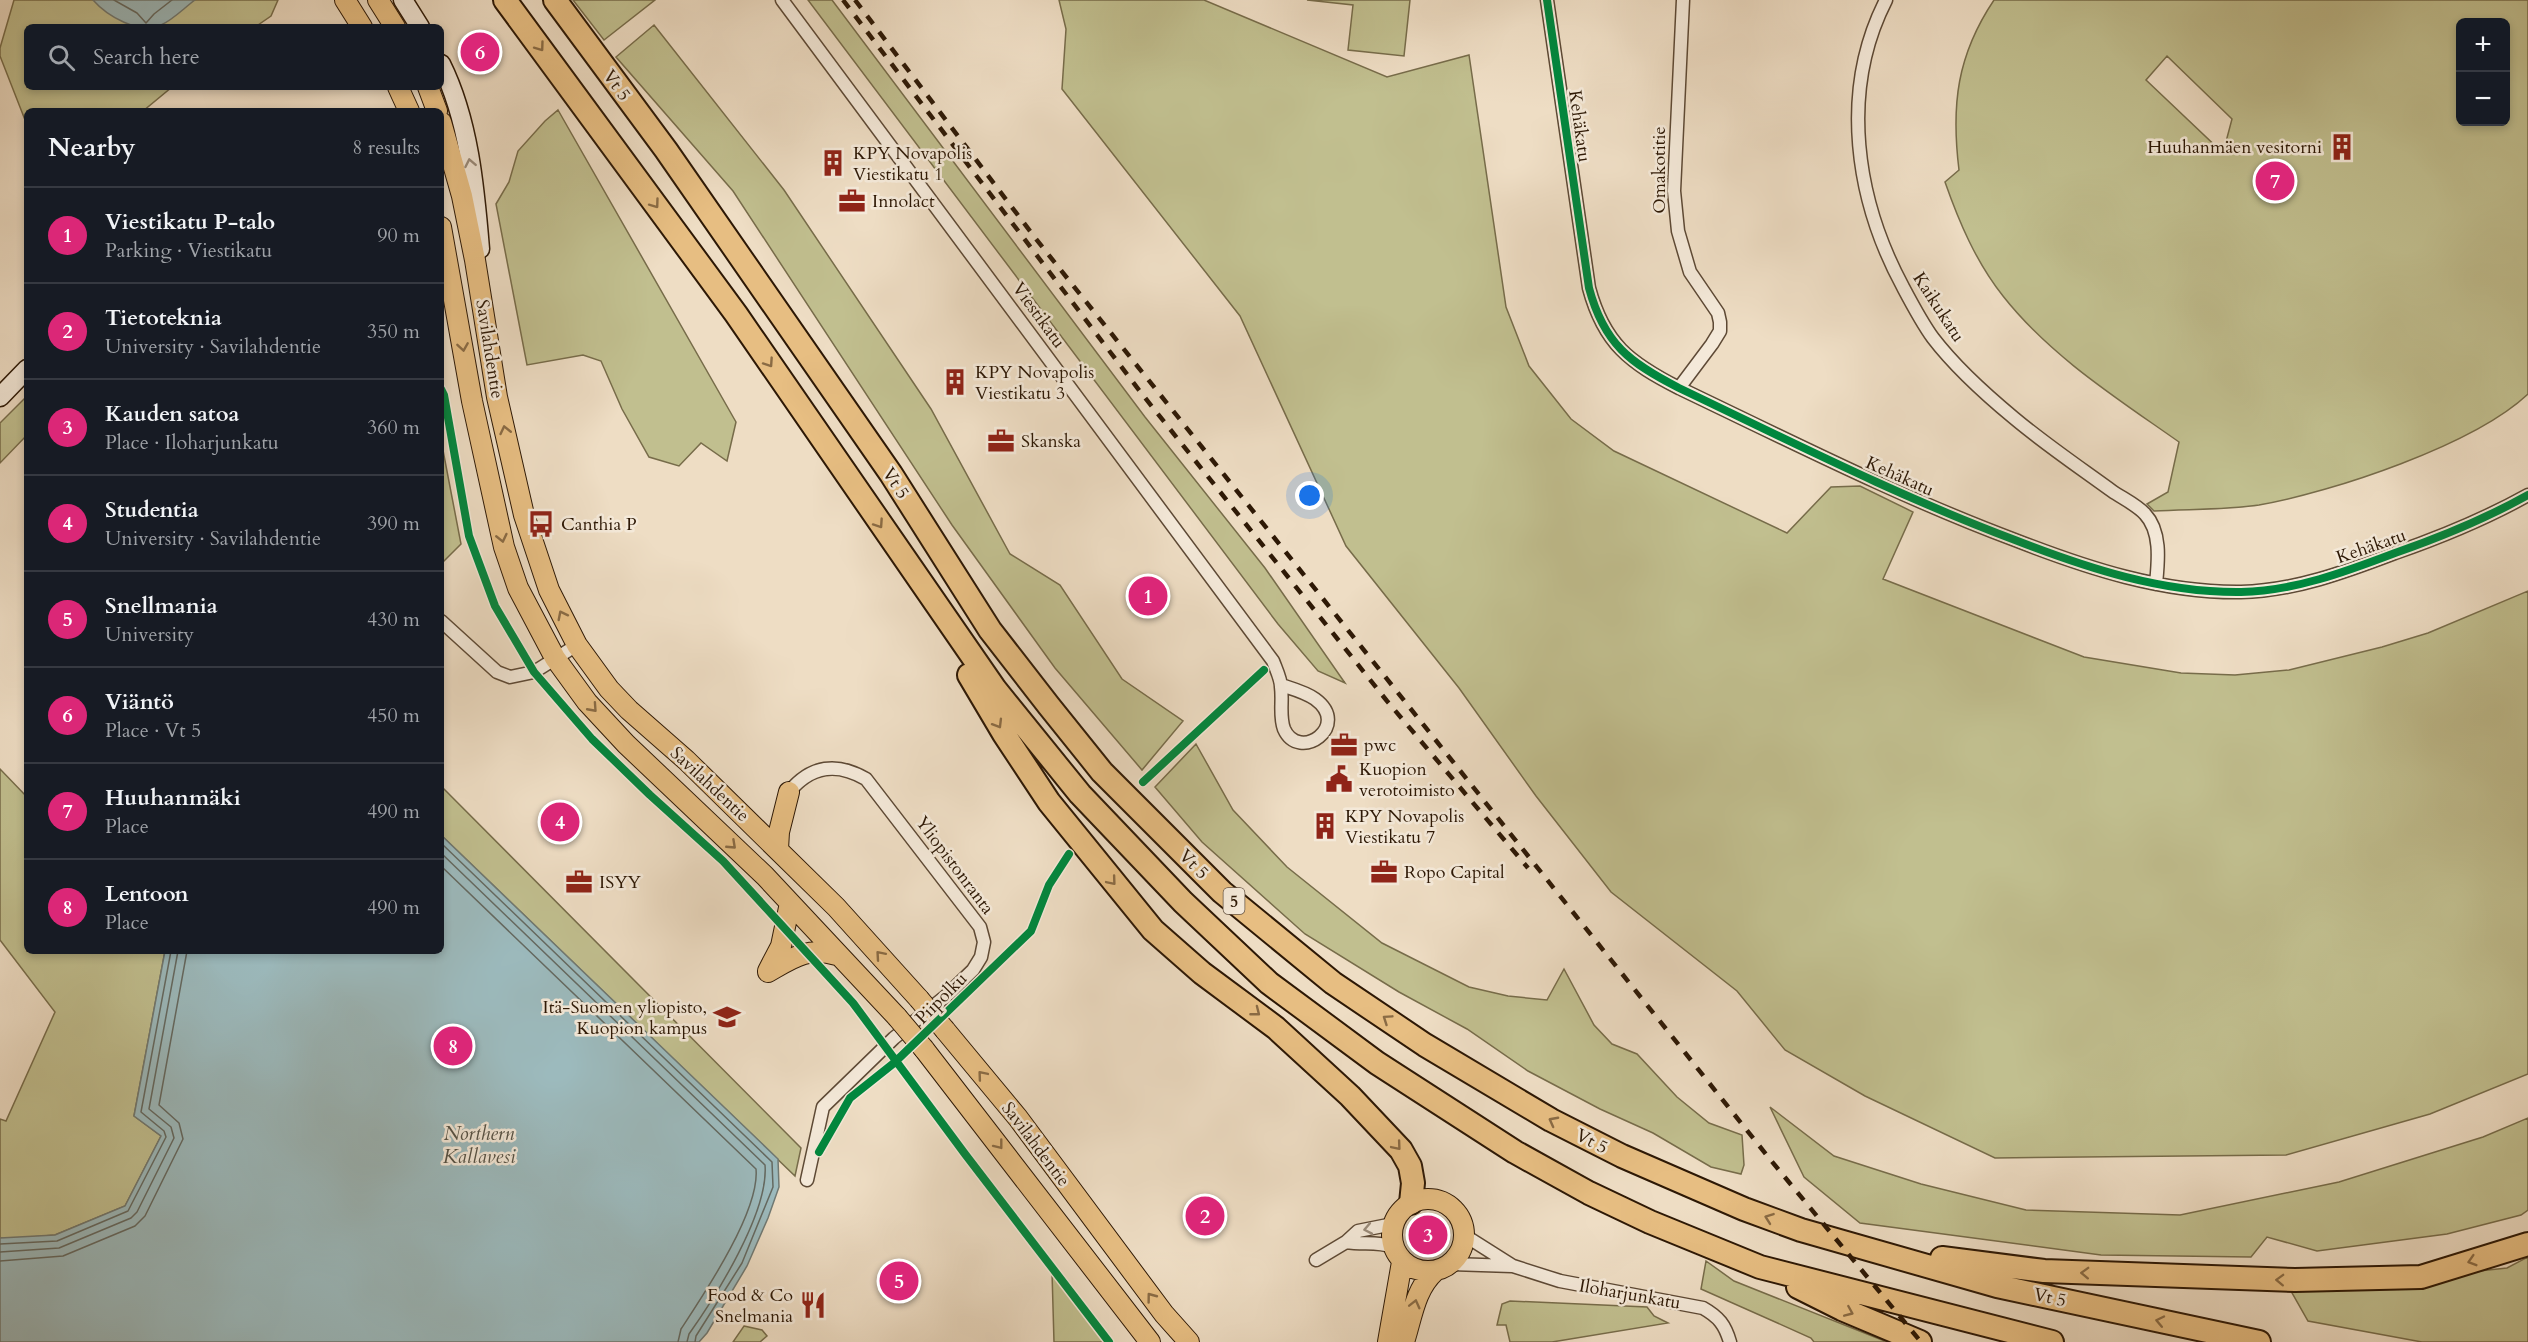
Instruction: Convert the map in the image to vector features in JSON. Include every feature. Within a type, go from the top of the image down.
[{"type":"highway","name":"Vt 5","points":[[505,0],[736,314],[995,689],[1080,794],[1183,902],[1269,983],[1377,1063],[1515,1152],[1589,1193],[1650,1222],[1760,1268],[2052,1342]]},
{"type":"highway","name":"Vt 5","points":[[555,0],[666,150],[891,474],[990,630],[1102,772],[1222,892],[1333,983],[1491,1087],[1551,1120],[1632,1161],[1744,1209],[1801,1230],[1997,1286],[2259,1342]]},
{"type":"highway","points":[[931,598],[975,686],[1004,734],[1049,802],[1085,848],[1153,930],[1202,973],[1276,1028],[1350,1096],[1401,1150],[1410,1166],[1413,1183],[1411,1203]]},
{"type":"highway","points":[[1801,1230],[1939,1258],[2044,1271],[2295,1280],[2421,1277],[2528,1244]]},
{"type":"highway","points":[[1760,1268],[1842,1309],[1920,1342]]},
{"type":"main road","points":[[345,0],[360,24]]},
{"type":"main road","points":[[378,0],[393,24]]},
{"type":"main road","points":[[403,0],[418,24]]},
{"type":"main road","points":[[444,72],[460,117],[471,167],[486,326]]},
{"type":"main road","points":[[399,90],[406,108]]},
{"type":"main road","points":[[411,108],[432,97]]},
{"type":"main road","name":"Savilahdentie","points":[[444,133],[462,196],[497,397],[524,515],[549,590],[577,645],[609,689],[628,710],[686,760],[866,938],[1018,1118],[1164,1314],[1189,1342]]},
{"type":"main road","name":"Savilahdentie","points":[[444,244],[472,401],[504,548],[518,588],[555,658],[588,702],[626,744],[765,876],[897,1017],[1150,1342]]},
{"type":"main road","points":[[0,397],[24,372]]},
{"type":"main road","points":[[745,817],[762,816],[776,808],[789,792]]},
{"type":"main road","points":[[778,849],[778,832],[789,792]]},
{"type":"main road","points":[[790,903],[781,946],[768,972],[795,956],[809,952],[820,951],[837,955]]},
{"type":"main road","points":[[1404,1342],[1419,1291],[1425,1280],[1443,1268],[1462,1250],[1464,1235],[1460,1219],[1454,1209],[1434,1199],[1411,1203],[1403,1208],[1393,1224],[1391,1234],[1398,1254],[1411,1268],[1423,1272],[1443,1268]]},
{"type":"main road","points":[[1388,1342],[1398,1254]]},
{"type":"street","name":"Viestikatu","points":[[782,0],[1273,661],[1281,685],[1285,731],[1292,739],[1299,742],[1305,743],[1318,738],[1328,723],[1328,714],[1305,693],[1281,685]]},
{"type":"street","name":"Kehäkatu","points":[[1547,0],[1589,288],[1601,325],[1622,352],[1643,370],[1964,521],[2089,566],[2156,584],[2199,590],[2242,592],[2316,580],[2478,522],[2528,495]]},
{"type":"street","name":"Omakotitie","points":[[1679,388],[1720,331],[1718,313],[1690,272],[1678,231],[1674,191],[1683,0]]},
{"type":"street","name":"Kaikukatu","points":[[1886,0],[1865,58],[1860,91],[1858,131],[1869,205],[1886,255],[1933,337],[1980,388],[2043,440],[2146,515],[2155,533],[2158,559],[2156,584]]},
{"type":"street","points":[[444,624],[497,672],[510,677],[534,672],[577,645]]},
{"type":"street","name":"Yliopistonranta","points":[[789,792],[808,774],[832,768],[850,770],[866,779],[980,927],[984,942],[981,957],[973,970],[894,1038],[823,1107],[807,1180]]},
{"type":"street","points":[[1316,1260],[1346,1242],[1358,1231],[1393,1224]]},
{"type":"street","name":"Iloharjunkatu","points":[[1464,1235],[1513,1266],[1583,1287],[1703,1308],[1718,1316],[1730,1342]]},
{"type":"street","points":[[1346,1242],[1358,1244],[1380,1242],[1398,1254]]},
{"type":"street","name":"Iloharjunkatu","points":[[1443,1268],[1513,1266]]},
{"type":"shaded area","points":[[14,0],[278,0],[271,16],[259,24],[24,24],[24,90],[168,90],[147,108],[24,108],[24,117],[0,56],[0,48]]},
{"type":"shaded area","points":[[573,0],[655,0],[604,40]]},
{"type":"shaded area","points":[[808,0],[832,0],[1145,417],[1265,568],[1345,683],[1318,671],[1278,624]]},
{"type":"shaded area","points":[[1059,0],[1204,0],[1387,77],[1469,55],[1506,307],[1529,366],[1571,419],[1614,451],[1787,533],[1831,487],[1860,486],[1913,512],[1883,579],[2084,657],[2181,673],[2235,675],[2289,670],[2382,647],[2428,633],[2528,591],[2528,1074],[2430,1114],[2286,1155],[1995,1158],[1865,1096],[1785,1050],[1737,991],[1611,892],[1536,796],[1459,688],[1346,546],[1240,316],[1062,89],[1066,29]]},
{"type":"shaded area","points":[[1307,0],[1410,0],[1404,56],[1348,50],[1353,5]]},
{"type":"shaded area","points":[[1994,0],[2528,0],[2528,394],[2504,413],[2474,431],[2401,464],[2362,478],[2290,499],[2259,505],[2154,511],[2147,504],[2168,492],[2179,442],[2109,393],[2042,338],[1993,283],[1962,227],[1945,182],[1959,170],[1957,102],[1960,81],[1972,41]],"holes":[[[2167,56],[2232,119],[2223,153],[2146,80]]]},
{"type":"shaded area","points":[[654,25],[784,190],[931,409],[1010,554],[1060,585],[1122,679],[1183,721],[1142,770],[1055,668],[952,525],[733,191],[616,57]]},
{"type":"shaded area","points":[[558,110],[736,422],[727,461],[701,443],[679,466],[649,457],[622,409],[601,361],[583,355],[527,365],[496,204],[509,182],[518,151]]},
{"type":"shaded area","points":[[24,399],[24,438],[0,463],[0,423]]},
{"type":"shaded area","points":[[444,456],[461,544],[444,561]]},
{"type":"shaded area","points":[[1196,744],[1233,810],[1287,867],[1382,943],[1469,987],[1508,996],[1547,1000],[1564,969],[1594,1025],[1612,1044],[1637,1054],[1677,1097],[1709,1123],[1742,1135],[1744,1165],[1741,1174],[1711,1167],[1653,1133],[1600,1109],[1528,1071],[1467,1029],[1399,992],[1305,934],[1202,842],[1155,787]]},
{"type":"shaded area","points":[[0,769],[24,794],[24,954],[164,954],[134,1116],[161,1136],[125,1206],[55,1235],[0,1238],[0,1119],[6,1121],[55,1012],[0,940]]},
{"type":"shaded area","points":[[444,789],[801,1148],[795,1176],[444,838]]},
{"type":"shaded area","points":[[1770,1107],[1834,1156],[1921,1184],[2026,1210],[2180,1215],[2339,1182],[2483,1137],[2528,1118],[2528,1210],[2521,1215],[2447,1234],[2317,1251],[2267,1237],[2251,1257],[2101,1255],[1860,1223],[1804,1177]]},
{"type":"shaded area","points":[[2528,1257],[2528,1342],[2422,1342],[2308,1321],[2291,1291],[2507,1268]]},
{"type":"shaded area","points":[[1706,1261],[1734,1281],[1887,1342],[1814,1342],[1811,1338],[1701,1289]]},
{"type":"shaded area","points":[[1052,1272],[1075,1294],[1111,1342],[1054,1342]]},
{"type":"shaded area","points":[[1510,1301],[1647,1307],[1654,1316],[1668,1323],[1552,1342],[1510,1342],[1506,1325],[1497,1325],[1502,1304]]},
{"type":"shaded area","points":[[744,1326],[762,1330],[767,1336],[760,1342],[733,1342]]},
{"type":"water","points":[[93,0],[195,0],[163,24],[129,24],[115,18]]},
{"type":"water","name":"Northern Kallavesi","points":[[444,838],[778,1159],[779,1187],[747,1266],[707,1333],[699,1342],[0,1342],[0,1238],[55,1235],[125,1206],[161,1136],[134,1116],[164,954],[444,954]]},
{"type":"railway","points":[[843,0],[1142,394],[1387,701],[1528,868]]},
{"type":"railway","points":[[855,0],[1036,239],[1769,1158],[1921,1342]]},
{"type":"cycle path","points":[[1547,0],[1589,288],[1595,307],[1602,324],[1621,350],[1646,370],[1679,388],[1846,468],[1972,523],[2097,569],[2182,588],[2212,591],[2261,591],[2319,579],[2446,534],[2528,495]]},
{"type":"cycle path","points":[[444,395],[469,536],[495,606],[534,672],[592,739],[723,861],[853,1003],[1109,1342]]},
{"type":"cycle path","points":[[1143,782],[1264,670]]},
{"type":"cycle path","name":"Piipolku","points":[[819,1152],[850,1098],[894,1063],[1031,931],[1049,885],[1069,854]]},
{"type":"place","name":"Viäntö","points":[[480,52]]},
{"type":"place","name":"Huuhanmäen vesitorni","points":[[2342,147]]},
{"type":"place","name":"KPY Novapolis Viestikatu 1","points":[[833,163]]},
{"type":"place","name":"Huuhanmäki","points":[[2275,181]]},
{"type":"place","name":"Innolact","points":[[852,201]]},
{"type":"place","name":"KPY Novapolis Viestikatu 3","points":[[955,382]]},
{"type":"place","name":"Skanska","points":[[1001,441]]},
{"type":"place","name":"Canthia P","points":[[541,524]]},
{"type":"place","name":"Viestikatu P-talo","points":[[1148,596]]},
{"type":"place","name":"pwc","points":[[1344,745]]},
{"type":"place","name":"Kuopion verotoimisto","points":[[1339,779]]},
{"type":"place","name":"Studentia","points":[[560,822]]},
{"type":"place","name":"KPY Novapolis Viestikatu 7","points":[[1325,826]]},
{"type":"place","name":"Ropo Capital","points":[[1384,872]]},
{"type":"place","name":"ISYY","points":[[579,882]]},
{"type":"place","name":"Itä-Suomen yliopisto, Kuopion kampus","points":[[727,1017]]},
{"type":"place","name":"Lentoon","points":[[453,1046]]},
{"type":"place","name":"Tietoteknia","points":[[1205,1216]]},
{"type":"place","name":"Kauden satoa","points":[[1428,1235]]},
{"type":"place","name":"Snellmania","points":[[899,1281]]},
{"type":"place","name":"Food & Co Snelmania","points":[[813,1305]]}]
